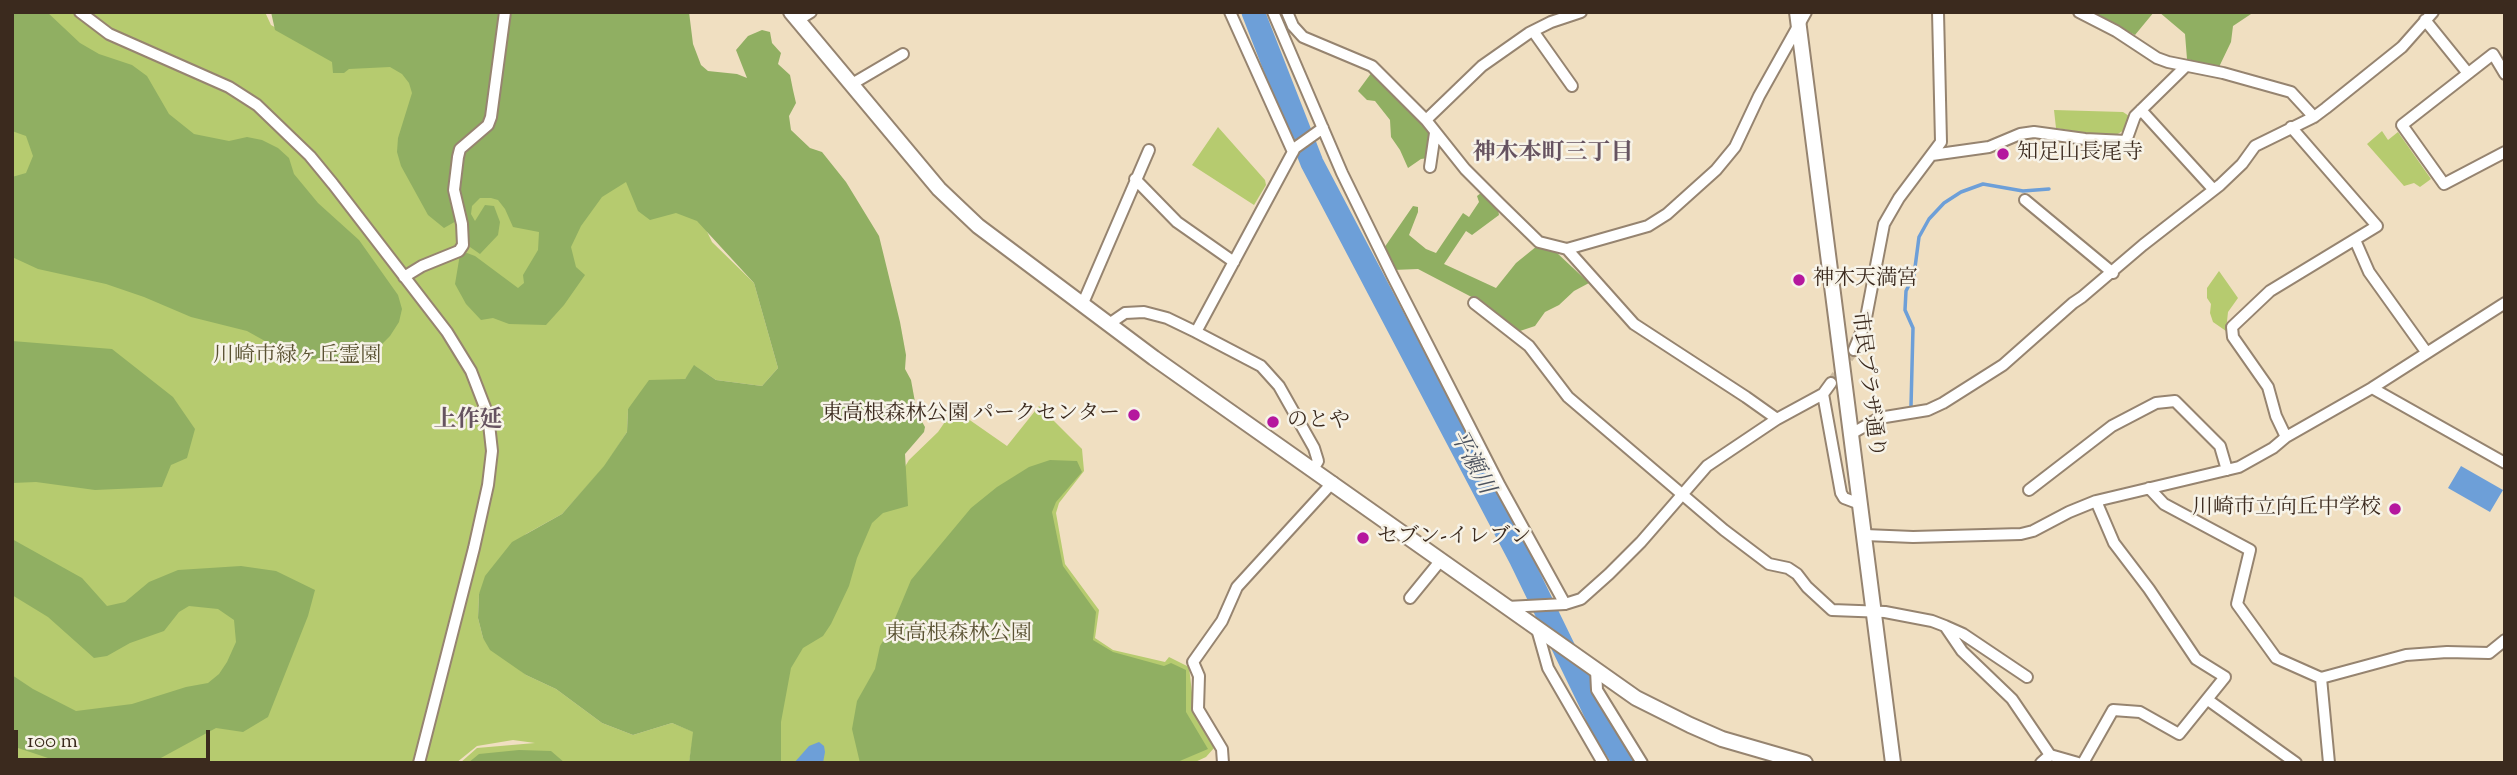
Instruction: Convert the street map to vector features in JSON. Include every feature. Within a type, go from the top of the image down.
[{"type":"street","points":[[80,12],[109,34],[229,87],[257,105],[310,156],[447,332],[471,371],[488,415],[492,451],[488,485],[419,763]]},
{"type":"street","points":[[404,277],[422,266],[458,251],[463,245],[454,190],[458,157],[460,149],[488,125],[491,117],[505,12]]},
{"type":"street","points":[[811,12],[795,16],[939,189],[978,226],[1109,324],[1636,698],[1722,738],[1805,763]]},
{"type":"street","points":[[1230,12],[1294,150]]},
{"type":"street","points":[[1273,12],[1322,130],[1392,275],[1500,486],[1565,604]]},
{"type":"street","points":[[1287,12],[1293,26],[1303,37],[1372,66],[1426,120],[1465,169],[1539,242],[1567,249],[1648,226],[1667,214],[1716,170],[1735,147],[1798,19],[1806,12]]},
{"type":"street","points":[[1426,120],[1482,66],[1532,31],[1581,12]]},
{"type":"street","points":[[1854,350],[1865,323],[1884,224],[1899,198],[1941,142],[1938,12]]},
{"type":"street","points":[[2078,12],[2116,31],[2157,58],[2291,92],[2314,117]]},
{"type":"street","points":[[1850,434],[1879,418],[1928,410],[1959,394],[1972,382],[2003,365],[2065,309],[2113,273],[2242,164],[2255,146],[2314,117],[2402,47],[2429,16],[2468,72]]},
{"type":"street","name":"市民プラザ通り","points":[[1798,19],[1893,763]]},
{"type":"street","points":[[1532,31],[1572,86]]},
{"type":"street","points":[[852,84],[903,54]]},
{"type":"street","points":[[2505,74],[2493,54],[2402,125],[2444,184],[2505,152]]},
{"type":"street","points":[[1932,155],[1989,147],[2020,134],[2034,132],[2126,141],[2135,116],[2185,67]]},
{"type":"street","points":[[2141,110],[2213,189]]},
{"type":"street","points":[[2286,437],[2276,416],[2268,387],[2233,337],[2232,327],[2270,291],[2377,226],[2291,127]]},
{"type":"street","points":[[1196,332],[1294,150],[1322,130]]},
{"type":"street","points":[[1430,167],[1435,133]]},
{"type":"street","points":[[1083,303],[1149,150]]},
{"type":"street","points":[[1135,179],[1177,222],[1234,262]]},
{"type":"street","points":[[2025,200],[2113,273]]},
{"type":"street","points":[[2355,240],[2369,272],[2427,353]]},
{"type":"street","points":[[1567,249],[1634,324],[1777,419]]},
{"type":"street","points":[[1474,303],[1529,346],[1568,397],[1724,530],[1769,564],[1788,568],[1797,574],[1832,610],[1906,616],[1945,626],[1963,634],[2027,677]]},
{"type":"street","points":[[1864,535],[1913,537],[2021,534],[2034,531],[2096,501],[2239,467],[2372,388],[2505,303]]},
{"type":"street","points":[[1109,324],[1125,313],[1144,312],[1167,318],[1261,366],[1279,386],[1314,448],[1318,461],[1313,469]]},
{"type":"street","points":[[1507,607],[1565,604],[1581,598],[1641,542],[1707,466],[1777,419],[1823,394],[1831,383]]},
{"type":"street","points":[[2372,388],[2505,463]]},
{"type":"street","points":[[1823,394],[1841,493],[1844,498],[1860,504]]},
{"type":"street","points":[[2029,490],[2112,426],[2156,403],[2175,401],[2220,446],[2227,470]]},
{"type":"street","points":[[1223,763],[1222,749],[1198,709],[1199,676],[1193,662],[1222,621],[1237,587],[1333,482]]},
{"type":"street","points":[[2149,488],[2164,504],[2250,550],[2236,604],[2276,658],[2321,678],[2406,655],[2489,653],[2505,640]]},
{"type":"street","points":[[1945,626],[1962,651],[2012,699],[2046,759],[2081,763],[2113,710],[2140,712],[2179,734],[2225,677],[2196,659],[2150,589],[2114,542],[2096,501]]},
{"type":"street","points":[[1410,598],[1441,560]]},
{"type":"street","points":[[1537,629],[1548,668],[1603,763]]},
{"type":"street","points":[[1596,670],[1597,690],[1642,763]]},
{"type":"street","points":[[2321,678],[2329,763]]},
{"type":"street","points":[[2208,700],[2296,763]]},
{"type":"green space","name":"川崎市緑ヶ丘霊園","points":[[12,12],[265,12],[271,25],[335,61],[390,43],[624,169],[701,219],[712,242],[754,283],[778,368],[762,386],[716,380],[695,366],[685,379],[628,409],[627,432],[605,466],[562,514],[526,534],[479,594],[478,618],[483,638],[526,675],[556,689],[602,723],[633,735],[672,723],[694,732],[689,763],[460,763],[477,748],[535,743],[513,740],[477,746],[456,763],[12,763]]},
{"type":"green space","points":[[12,12],[47,12],[80,43],[99,54],[132,65],[147,76],[169,114],[194,134],[229,141],[247,137],[262,140],[278,148],[289,158],[294,174],[318,203],[359,240],[398,295],[402,309],[399,322],[390,336],[377,349],[354,356],[299,360],[247,331],[191,317],[106,284],[38,269],[12,257],[12,177],[26,173],[33,156],[26,136],[12,131]]},
{"type":"green space","points":[[271,12],[689,12],[693,44],[701,65],[708,71],[737,74],[747,78],[736,50],[748,36],[762,30],[770,32],[772,43],[781,53],[778,64],[790,75],[796,103],[789,116],[791,130],[810,148],[822,152],[846,182],[879,236],[900,322],[906,355],[905,369],[911,380],[917,413],[925,427],[924,432],[905,454],[908,506],[883,513],[872,523],[849,586],[831,624],[823,636],[803,648],[791,668],[781,722],[781,763],[689,763],[693,732],[672,723],[633,735],[602,723],[556,689],[526,675],[490,650],[483,638],[478,618],[479,594],[485,576],[512,542],[562,514],[604,466],[627,432],[628,409],[649,380],[685,379],[694,365],[716,380],[762,386],[778,368],[754,283],[697,221],[676,213],[650,220],[638,211],[626,182],[602,197],[581,226],[571,247],[576,267],[585,275],[546,325],[509,324],[493,318],[481,320],[466,304],[455,284],[460,254],[475,256],[518,288],[524,283],[523,275],[538,250],[539,232],[513,227],[498,200],[480,198],[472,206],[471,214],[475,221],[485,205],[494,206],[500,222],[498,235],[480,254],[470,247],[465,216],[444,228],[428,215],[401,166],[397,152],[398,138],[412,93],[409,83],[402,74],[390,67],[349,69],[344,73],[333,73],[332,62],[275,30]]},
{"type":"green space","points":[[2091,12],[2154,12],[2135,35]]},
{"type":"green space","points":[[2159,12],[2254,12],[2233,26],[2231,42],[2219,67],[2187,59],[2185,34]]},
{"type":"green space","points":[[1372,72],[1430,130],[1428,158],[1421,159],[1408,168],[1391,137],[1390,120],[1375,101],[1367,100],[1358,91]]},
{"type":"green space","points":[[2054,110],[2123,112],[2129,116],[2126,129],[2116,135],[2086,133],[2056,128]]},
{"type":"green space","points":[[1218,127],[1265,180],[1266,185],[1254,205],[1192,165]]},
{"type":"green space","points":[[2382,131],[2388,140],[2398,132],[2431,179],[2420,187],[2414,183],[2404,186],[2367,144]]},
{"type":"green space","points":[[1481,193],[1498,209],[1499,215],[1472,235],[1466,231],[1444,264],[1496,288],[1516,263],[1537,246],[1556,252],[1589,283],[1545,312],[1535,326],[1520,331],[1485,304],[1418,269],[1393,270],[1384,248],[1413,206],[1418,207],[1418,212],[1409,235],[1426,249],[1436,253],[1463,213],[1469,217],[1479,202],[1477,196]]},
{"type":"green space","points":[[2219,271],[2238,298],[2228,312],[2226,331],[2213,322],[2211,304],[2207,298],[2207,288]]},
{"type":"green space","points":[[12,341],[112,349],[173,397],[195,429],[187,458],[171,465],[162,487],[95,490],[36,482],[12,483]]},
{"type":"green space","name":"東高根森林公園","points":[[1039,406],[1082,449],[1084,471],[1059,503],[1056,513],[1065,564],[1099,610],[1095,638],[1113,650],[1165,662],[1169,657],[1189,667],[1194,710],[1214,748],[1206,757],[1193,763],[778,763],[780,666],[839,576],[909,460],[938,432],[951,413],[951,407],[1007,446]]},
{"type":"green space","name":"東高根森林公園","points":[[1050,460],[1077,461],[1082,472],[1056,502],[1052,512],[1063,566],[1096,612],[1093,640],[1113,652],[1164,666],[1171,663],[1186,670],[1186,712],[1208,749],[1175,763],[860,763],[852,729],[857,701],[875,669],[880,646],[891,628],[911,580],[971,508],[997,487],[1029,467]]},
{"type":"green space","points":[[12,539],[82,578],[107,606],[125,602],[149,582],[178,570],[241,566],[276,571],[315,590],[308,616],[268,717],[243,732],[216,728],[159,759],[119,763],[63,763],[12,746],[12,675],[76,711],[132,704],[208,683],[219,674],[236,642],[234,620],[218,609],[189,606],[179,612],[164,631],[130,643],[107,656],[94,658],[48,617],[12,595]]},
{"type":"green space","points":[[519,750],[551,751],[565,763],[468,763],[479,754]]},
{"type":"water","points":[[2461,466],[2503,490],[2490,512],[2448,488]]},
{"type":"water","points":[[819,742],[824,746],[823,763],[794,763],[809,746]]},
{"type":"waterway","name":"平瀬川","points":[[1253,12],[1312,163],[1521,560],[1604,731],[1625,763]]},
{"type":"waterway","points":[[1911,406],[1913,328],[1905,310],[1906,291],[1914,275],[1919,237],[1929,219],[1944,203],[1961,192],[1983,184],[2023,191],[2049,189]]},
{"type":"tunnel","points":[[1831,383],[1854,350]]},
{"type":"place","name":"知足山長尾寺","points":[[2003,154]]},
{"type":"place","name":"神木天満宮","points":[[1799,280]]},
{"type":"place","name":"東高根森林公園 パークセンター","points":[[1134,415]]},
{"type":"place","name":"のとや","points":[[1273,422]]},
{"type":"place","name":"川崎市立向丘中学校","points":[[2395,509]]},
{"type":"place","name":"セブン-イレブン","points":[[1363,538]]},
{"type":"district","name":"神木本町三丁目","points":[[1553,155]]},
{"type":"district","name":"上作延","points":[[468,422]]}]
